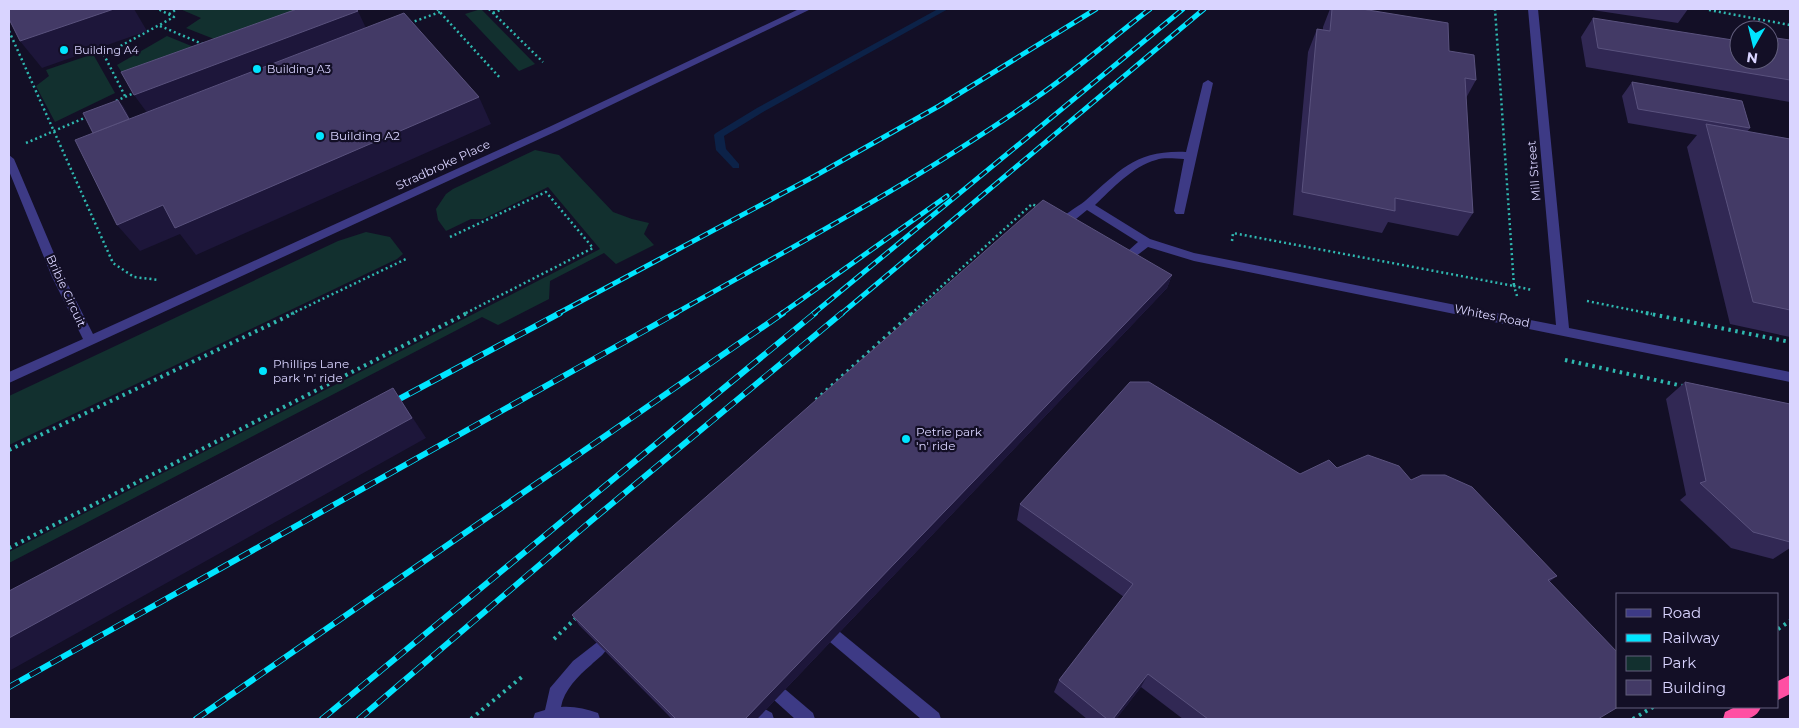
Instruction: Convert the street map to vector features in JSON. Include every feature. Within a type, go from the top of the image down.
[{"type":"highway","points":[[1779,690],[1790,684]]},
{"type":"highway","points":[[1732,719],[1750,708]]},
{"type":"street","name":"Stradbroke Place","points":[[90,340],[553,130],[806,9]]},
{"type":"street","name":"Mill Street","points":[[1533,9],[1562,330]]},
{"type":"street","points":[[1180,211],[1190,156],[1208,83]]},
{"type":"street","points":[[1063,224],[1120,178],[1150,158],[1190,156]]},
{"type":"street","name":"Bribie Circuit","points":[[9,159],[58,277],[90,340],[9,378]]},
{"type":"street","name":"Whites Road","points":[[1087,205],[1146,242],[1194,257],[1790,377]]},
{"type":"street","points":[[1123,262],[1146,242]]},
{"type":"street","points":[[835,636],[933,719]]},
{"type":"street","points":[[592,719],[572,714],[546,717],[556,693],[578,666],[600,647]]},
{"type":"street","points":[[780,695],[806,719]]},
{"type":"path","points":[[125,96],[104,55],[174,17],[158,9]]},
{"type":"path","points":[[169,14],[177,9]]},
{"type":"path","points":[[437,9],[501,80]]},
{"type":"path","points":[[489,9],[542,62]]},
{"type":"path","points":[[493,13],[503,9]]},
{"type":"path","points":[[1229,264],[1233,233],[1514,286],[1495,9]]},
{"type":"path","points":[[1709,10],[1790,26]]},
{"type":"path","points":[[407,24],[440,12]]},
{"type":"path","points":[[159,25],[213,48]]},
{"type":"path","points":[[9,31],[113,263],[129,276],[142,280],[165,279]]},
{"type":"path","points":[[112,104],[125,96],[143,90]]},
{"type":"path","points":[[18,146],[91,115]]},
{"type":"path","points":[[9,548],[593,248],[546,192],[450,237]]},
{"type":"path","points":[[813,403],[1032,204],[1063,224]]},
{"type":"path","points":[[9,450],[406,258]]},
{"type":"path","points":[[554,639],[579,615]]},
{"type":"path","points":[[1779,628],[1790,621]]},
{"type":"path","points":[[472,719],[524,676]]},
{"type":"path","points":[[1633,719],[1651,708]]},
{"type":"green space","points":[[180,9],[343,9],[237,48],[186,28],[201,18]]},
{"type":"green space","points":[[481,9],[535,64],[519,71],[465,14]]},
{"type":"green space","points":[[167,36],[206,52],[131,87],[117,65]]},
{"type":"green space","points":[[93,54],[115,93],[55,122],[36,86],[49,76],[46,70]]},
{"type":"green space","points":[[535,150],[559,155],[613,212],[649,223],[644,234],[654,245],[616,264],[604,253],[550,281],[549,299],[498,325],[482,317],[9,563],[9,552],[600,249],[548,187],[483,219],[471,219],[446,231],[438,220],[436,209],[446,194]]},
{"type":"green space","points":[[366,232],[390,237],[403,254],[397,259],[9,445],[9,396],[338,241]]},
{"type":"building","points":[[9,9],[114,9],[20,41],[9,19]]},
{"type":"building","points":[[297,9],[355,9],[358,11],[134,95],[121,72]]},
{"type":"building","points":[[1332,9],[1362,9],[1448,23],[1449,51],[1474,55],[1476,80],[1465,78],[1473,213],[1395,198],[1395,211],[1302,192],[1317,29],[1330,31]]},
{"type":"building","name":"Building A2","points":[[404,13],[479,97],[175,228],[163,205],[117,225],[75,140]]},
{"type":"building","points":[[1593,18],[1729,39],[1729,70],[1598,48]]},
{"type":"building","points":[[1779,38],[1790,40],[1790,80],[1730,70],[1779,70]]},
{"type":"building","points":[[1632,82],[1742,101],[1750,128],[1638,109]]},
{"type":"building","points":[[118,100],[129,119],[93,133],[83,113]]},
{"type":"building","points":[[1706,124],[1790,139],[1790,310],[1753,302]]},
{"type":"building","name":"Petrie park 'n' ride","points":[[1043,200],[1172,275],[745,719],[676,719],[572,615]]},
{"type":"building","points":[[1130,382],[1149,382],[1300,474],[1329,460],[1337,468],[1368,455],[1399,466],[1411,480],[1422,475],[1445,475],[1472,487],[1557,576],[1548,580],[1616,651],[1616,708],[1598,719],[1208,719],[1148,674],[1113,719],[1107,719],[1059,680],[1133,584],[1020,504]]},
{"type":"building","points":[[1685,382],[1790,404],[1790,542],[1753,532],[1700,483],[1706,481]]},
{"type":"building","points":[[393,388],[412,418],[9,638],[9,591]]},
{"type":"waterway","points":[[736,166],[721,150],[719,135],[760,110],[944,9]]},
{"type":"railway","points":[[557,314],[813,177],[939,106],[1096,9]]},
{"type":"railway","points":[[674,314],[858,210],[993,127],[1051,87],[1150,9]]},
{"type":"railway","points":[[813,314],[1183,9]]},
{"type":"railway","points":[[841,314],[1204,9]]},
{"type":"railway","points":[[781,314],[947,196]]},
{"type":"railway","points":[[388,405],[560,313]]},
{"type":"railway","points":[[9,687],[676,313]]},
{"type":"railway","points":[[196,719],[783,313]]},
{"type":"railway","points":[[322,719],[815,313]]},
{"type":"railway","points":[[359,719],[591,521],[842,313]]},
{"type":"place","name":"Building A4","points":[[64,50]]},
{"type":"place","name":"Building A3","points":[[257,69]]},
{"type":"place","name":"Building A2","points":[[320,136]]},
{"type":"place","name":"Phillips Lane park 'n' ride","points":[[263,371]]},
{"type":"place","name":"Petrie park 'n' ride","points":[[906,439]]}]
